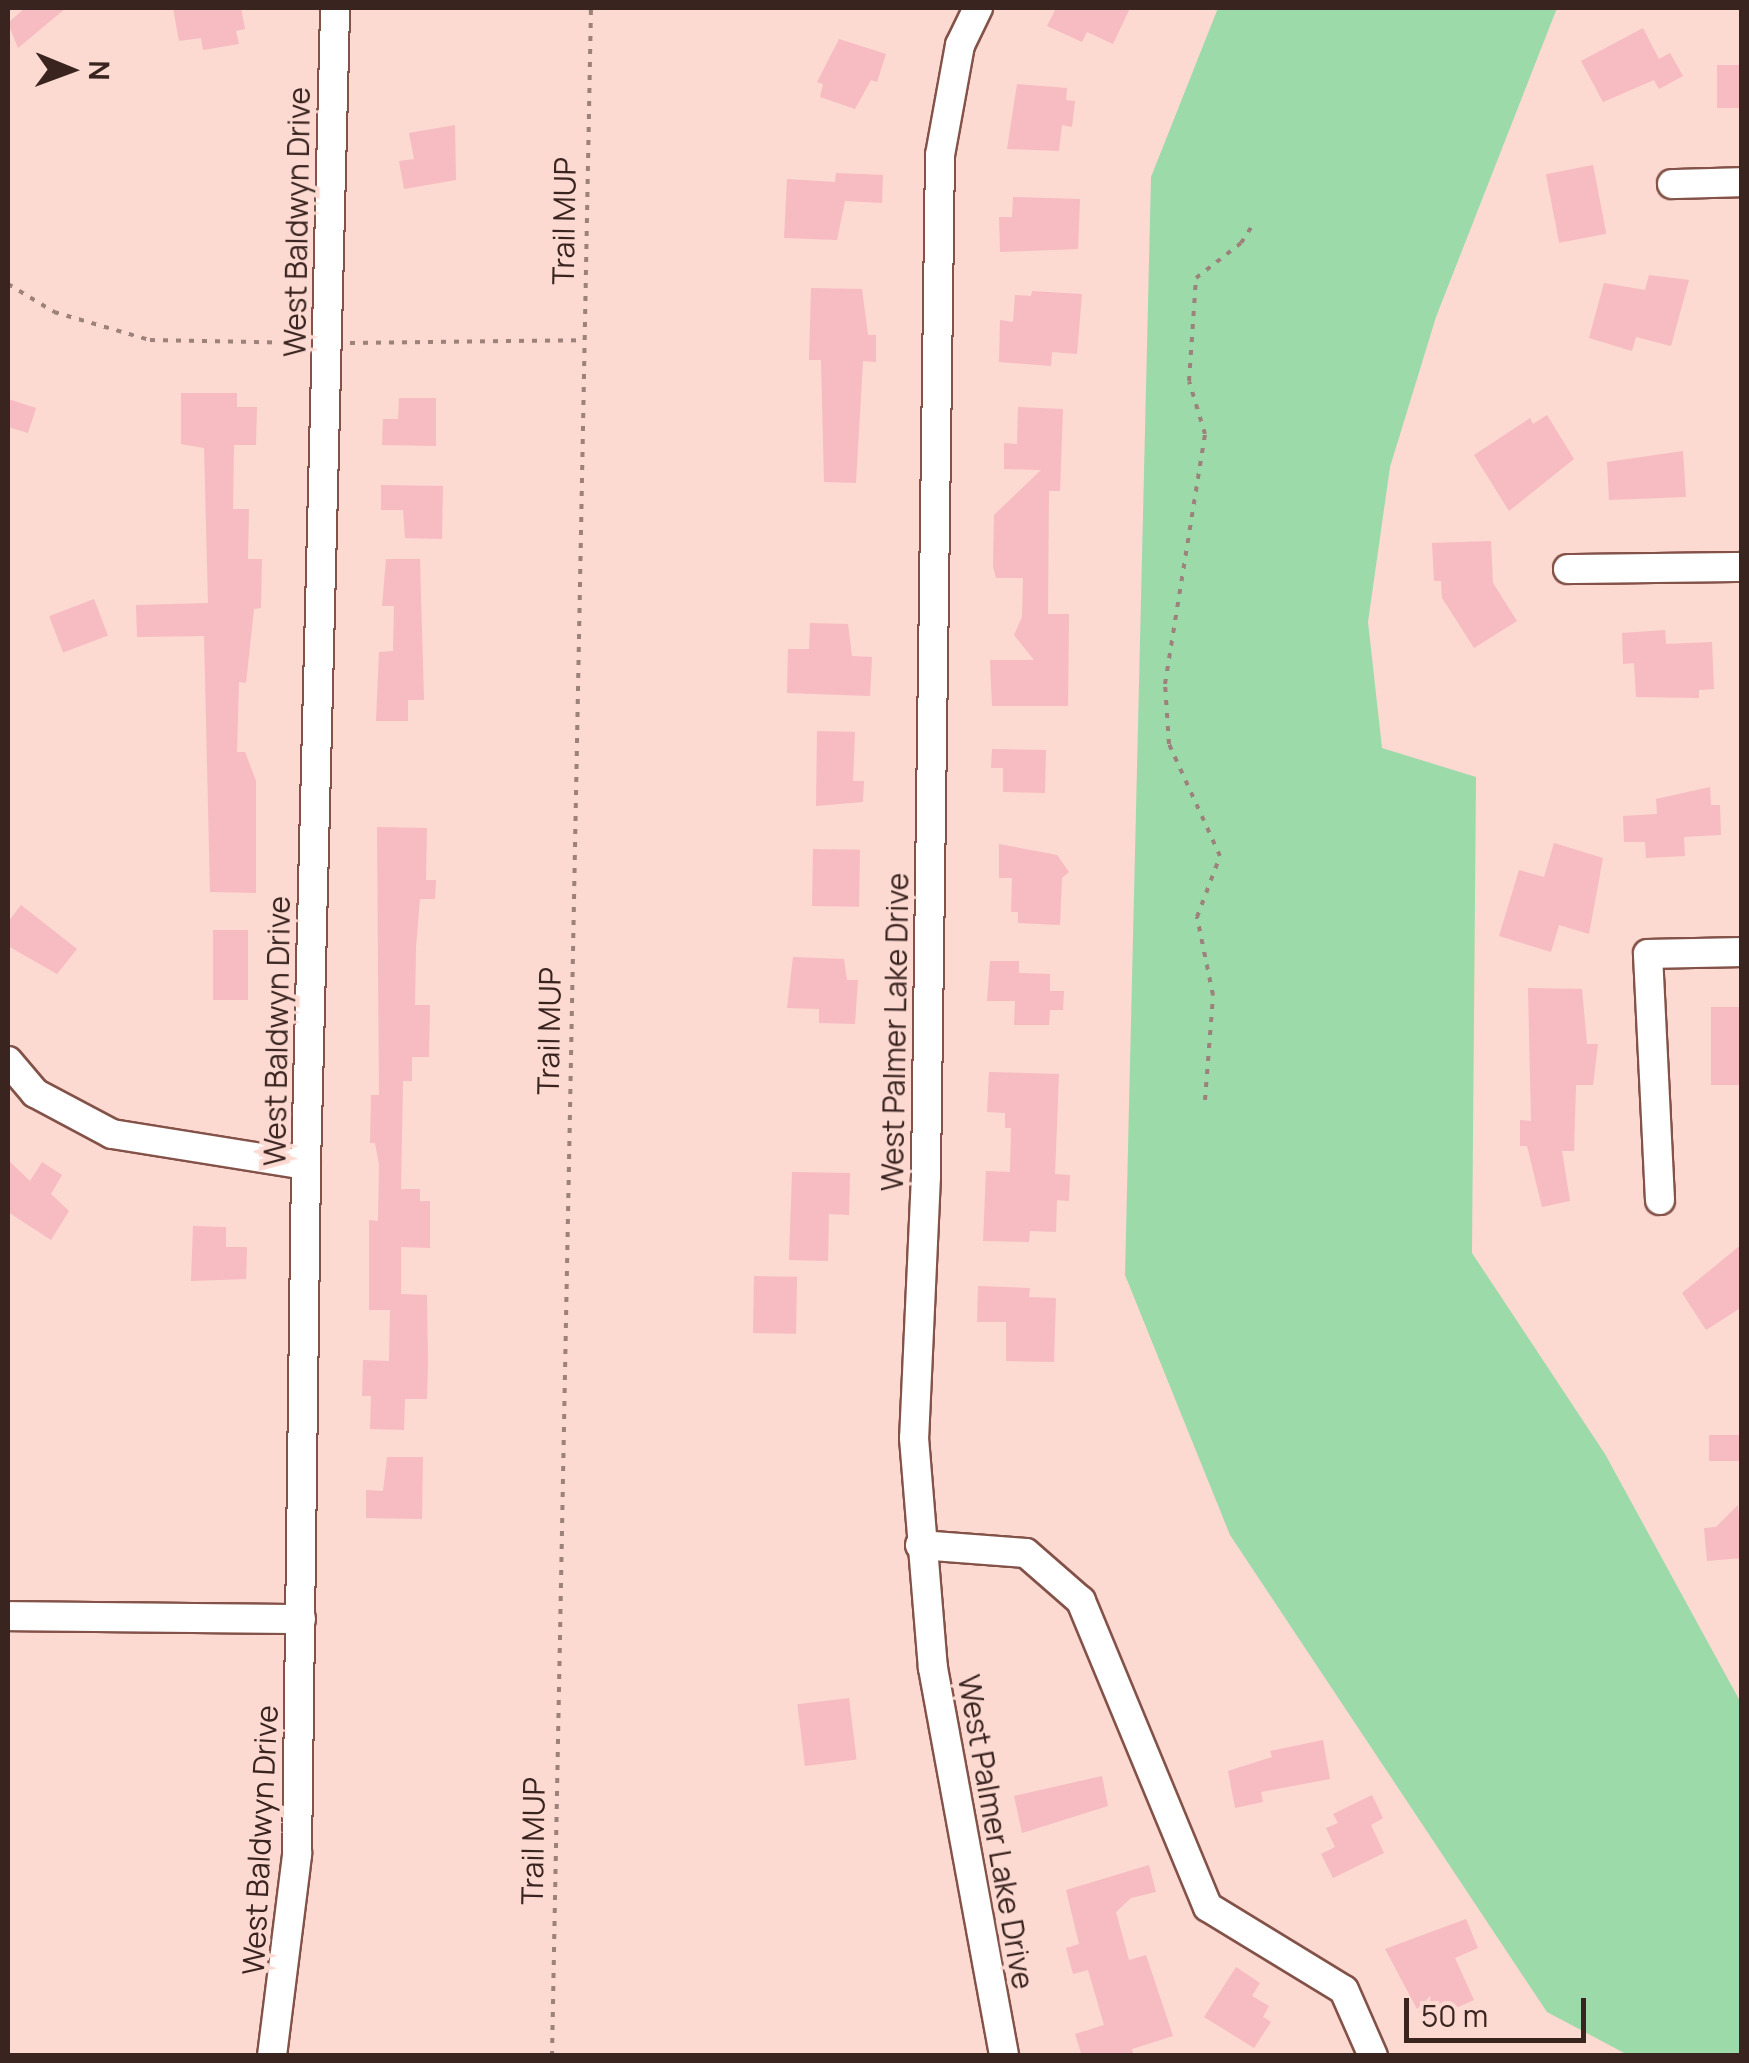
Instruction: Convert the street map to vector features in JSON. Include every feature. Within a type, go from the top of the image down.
[{"type":"street","name":"West Baldwyn Drive","points":[[272,2056],[293,1911],[302,1619],[306,1165],[335,8]]},
{"type":"street","name":"West Palmer Lake Drive","points":[[978,8],[960,44],[940,154],[926,1156],[914,1438],[933,1668],[1004,2056]]},
{"type":"street","points":[[1672,184],[1742,182]]},
{"type":"street","points":[[1568,569],[1742,566]]},
{"type":"street","points":[[1660,1200],[1648,954],[1742,952]]},
{"type":"street","points":[[8,1061],[35,1093],[112,1134],[306,1165]]},
{"type":"street","points":[[920,1545],[1026,1552],[1081,1601],[1208,1908],[1344,1990],[1373,2056]]},
{"type":"street","points":[[8,1616],[302,1619]]},
{"type":"path","name":"Trail MUP","points":[[552,2056],[590,8]]},
{"type":"path","points":[[1205,1100],[1212,995],[1196,917],[1220,856],[1169,744],[1165,684],[1205,434],[1189,381],[1196,278],[1242,243],[1254,223]]},
{"type":"path","points":[[8,284],[54,312],[150,340],[584,340]]},
{"type":"green space","points":[[1218,8],[1557,8],[1436,317],[1390,467],[1368,622],[1382,748],[1476,777],[1472,1253],[1605,1454],[1741,1703],[1741,2055],[1628,2055],[1547,2012],[1230,1535],[1125,1275],[1151,177]]},
{"type":"building","points":[[25,8],[66,8],[18,48],[8,23]]},
{"type":"building","points":[[173,8],[241,8],[245,29],[236,31],[239,44],[203,50],[201,38],[179,41]]},
{"type":"building","points":[[1056,8],[1130,8],[1113,44],[1087,32],[1082,42],[1047,26]]},
{"type":"building","points":[[1643,28],[1659,59],[1670,53],[1683,76],[1659,89],[1654,80],[1603,102],[1581,61]]},
{"type":"building","points":[[839,39],[886,54],[877,82],[871,80],[855,109],[820,97],[823,84],[817,82]]},
{"type":"building","points":[[1717,65],[1742,65],[1742,108],[1717,108]]},
{"type":"building","points":[[1017,84],[1067,88],[1066,100],[1075,101],[1072,127],[1062,125],[1059,151],[1007,149]]},
{"type":"building","points":[[455,125],[456,180],[404,189],[399,161],[414,159],[409,133]]},
{"type":"building","points":[[1593,165],[1606,234],[1559,243],[1546,174]]},
{"type":"building","points":[[836,173],[883,175],[882,203],[845,201],[837,240],[784,238],[787,179],[835,182]]},
{"type":"building","points":[[1013,197],[1080,199],[1078,249],[1000,252],[999,217],[1012,217]]},
{"type":"building","points":[[1649,275],[1689,280],[1671,346],[1636,337],[1632,351],[1589,338],[1604,283],[1645,290]]},
{"type":"building","points":[[811,288],[862,289],[868,335],[876,335],[876,362],[863,361],[856,483],[824,482],[821,360],[809,360]]},
{"type":"building","points":[[1032,291],[1082,294],[1077,354],[1052,352],[1051,366],[999,362],[1000,320],[1013,322],[1015,295],[1031,296]]},
{"type":"building","points":[[181,393],[237,393],[237,407],[257,407],[256,445],[234,445],[233,509],[249,509],[248,559],[262,559],[261,608],[254,609],[246,683],[239,682],[237,752],[245,752],[256,781],[256,893],[210,892],[204,636],[137,637],[136,605],[208,603],[204,448],[181,444]]},
{"type":"building","points":[[399,398],[436,398],[436,446],[382,445],[383,419],[398,419]]},
{"type":"building","points":[[8,399],[36,408],[28,433],[8,427]]},
{"type":"building","points":[[1018,407],[1063,409],[1060,491],[1049,491],[1048,614],[1069,614],[1068,706],[992,706],[990,660],[1034,660],[1014,635],[1022,617],[1023,578],[996,578],[993,566],[994,515],[1041,470],[1004,469],[1004,443],[1017,444]]},
{"type":"building","points":[[1547,415],[1574,459],[1509,511],[1474,455],[1530,418],[1533,424]]},
{"type":"building","points":[[1683,451],[1686,497],[1609,500],[1607,462]]},
{"type":"building","points":[[381,485],[443,486],[442,539],[405,538],[403,510],[381,510]]},
{"type":"building","points":[[1491,541],[1493,583],[1517,621],[1474,648],[1442,598],[1441,581],[1434,581],[1432,543]]},
{"type":"building","points":[[386,559],[420,559],[424,700],[408,700],[408,721],[376,721],[379,652],[393,651],[394,606],[382,606]]},
{"type":"building","points":[[94,599],[108,635],[63,653],[49,616]]},
{"type":"building","points":[[810,623],[848,624],[852,656],[872,657],[870,696],[787,693],[788,649],[809,649]]},
{"type":"building","points":[[1665,630],[1666,644],[1712,642],[1714,689],[1699,690],[1699,698],[1636,697],[1634,663],[1623,664],[1622,633]]},
{"type":"building","points":[[817,731],[855,732],[853,781],[864,781],[863,802],[816,806]]},
{"type":"building","points":[[992,749],[1046,750],[1045,793],[1003,792],[1003,768],[991,768]]},
{"type":"building","points":[[1710,787],[1711,805],[1720,805],[1721,835],[1684,837],[1685,856],[1646,858],[1645,842],[1624,842],[1623,816],[1657,814],[1656,799]]},
{"type":"building","points":[[377,827],[427,828],[426,880],[436,880],[435,899],[420,899],[416,947],[415,1005],[430,1005],[429,1057],[412,1057],[412,1081],[403,1081],[401,1189],[420,1189],[420,1201],[430,1201],[430,1248],[401,1247],[401,1294],[427,1295],[427,1399],[405,1399],[404,1430],[370,1429],[371,1396],[362,1396],[363,1360],[389,1361],[390,1310],[369,1310],[369,1220],[378,1221],[379,1165],[375,1143],[370,1143],[371,1095],[379,1095]]},
{"type":"building","points":[[1554,843],[1603,858],[1589,934],[1559,925],[1551,952],[1499,936],[1519,870],[1544,877]]},
{"type":"building","points":[[999,844],[1057,855],[1069,872],[1062,878],[1060,925],[1018,923],[1018,912],[1011,912],[1012,878],[999,878]]},
{"type":"building","points":[[813,849],[860,850],[859,907],[812,906]]},
{"type":"building","points":[[21,905],[77,949],[57,974],[8,946],[8,922]]},
{"type":"building","points":[[213,930],[248,930],[248,1000],[213,1000]]},
{"type":"building","points":[[793,957],[844,959],[847,980],[858,980],[855,1024],[819,1023],[819,1009],[787,1008]]},
{"type":"building","points":[[990,961],[1019,961],[1019,973],[1050,974],[1050,991],[1064,991],[1063,1010],[1050,1010],[1049,1025],[1014,1025],[1015,1001],[987,1001]]},
{"type":"building","points":[[1528,988],[1582,989],[1587,1044],[1598,1044],[1593,1085],[1576,1085],[1574,1151],[1562,1151],[1570,1201],[1542,1207],[1527,1146],[1520,1146],[1520,1120],[1531,1121]]},
{"type":"building","points":[[1711,1007],[1742,1007],[1742,1085],[1711,1085]]},
{"type":"building","points":[[989,1072],[1059,1074],[1055,1174],[1070,1175],[1069,1201],[1057,1200],[1056,1232],[1030,1231],[1029,1242],[983,1241],[986,1171],[1010,1172],[1011,1128],[1005,1128],[1005,1113],[987,1112]]},
{"type":"building","points":[[8,1160],[30,1181],[42,1162],[62,1175],[51,1194],[69,1211],[51,1240],[8,1212]]},
{"type":"building","points":[[792,1172],[850,1173],[849,1215],[829,1214],[828,1261],[789,1260]]},
{"type":"building","points":[[193,1226],[226,1227],[226,1247],[247,1247],[246,1279],[191,1281]]},
{"type":"building","points":[[1742,1244],[1742,1307],[1706,1330],[1682,1293]]},
{"type":"building","points":[[754,1276],[797,1277],[796,1334],[753,1333]]},
{"type":"building","points":[[978,1286],[1030,1288],[1029,1297],[1056,1298],[1054,1362],[1006,1361],[1006,1322],[977,1322]]},
{"type":"building","points":[[1709,1435],[1742,1435],[1742,1461],[1709,1461]]},
{"type":"building","points":[[387,1457],[423,1457],[422,1519],[366,1518],[366,1490],[383,1491]]},
{"type":"building","points":[[1738,1505],[1742,1558],[1707,1561],[1704,1528],[1716,1527]]},
{"type":"building","points":[[849,1698],[857,1760],[805,1766],[797,1704]]},
{"type":"building","points":[[1323,1740],[1330,1779],[1261,1792],[1263,1802],[1235,1808],[1228,1771],[1272,1757],[1270,1751]]},
{"type":"building","points":[[1102,1776],[1108,1806],[1022,1833],[1014,1796]]},
{"type":"building","points":[[1372,1795],[1383,1818],[1371,1825],[1384,1853],[1333,1878],[1321,1854],[1335,1847],[1326,1828],[1338,1823],[1333,1814]]},
{"type":"building","points":[[1149,1865],[1156,1892],[1131,1898],[1116,1912],[1129,1960],[1146,1955],[1173,2036],[1132,2049],[1134,2056],[1082,2056],[1075,2034],[1104,2025],[1088,1970],[1073,1974],[1066,1948],[1079,1944],[1066,1890]]},
{"type":"building","points":[[1466,1919],[1478,1948],[1455,1958],[1474,2000],[1424,2022],[1385,1949]]},
{"type":"building","points":[[1236,1967],[1260,1983],[1252,1996],[1269,2006],[1263,2017],[1271,2022],[1254,2048],[1204,2017]]}]
